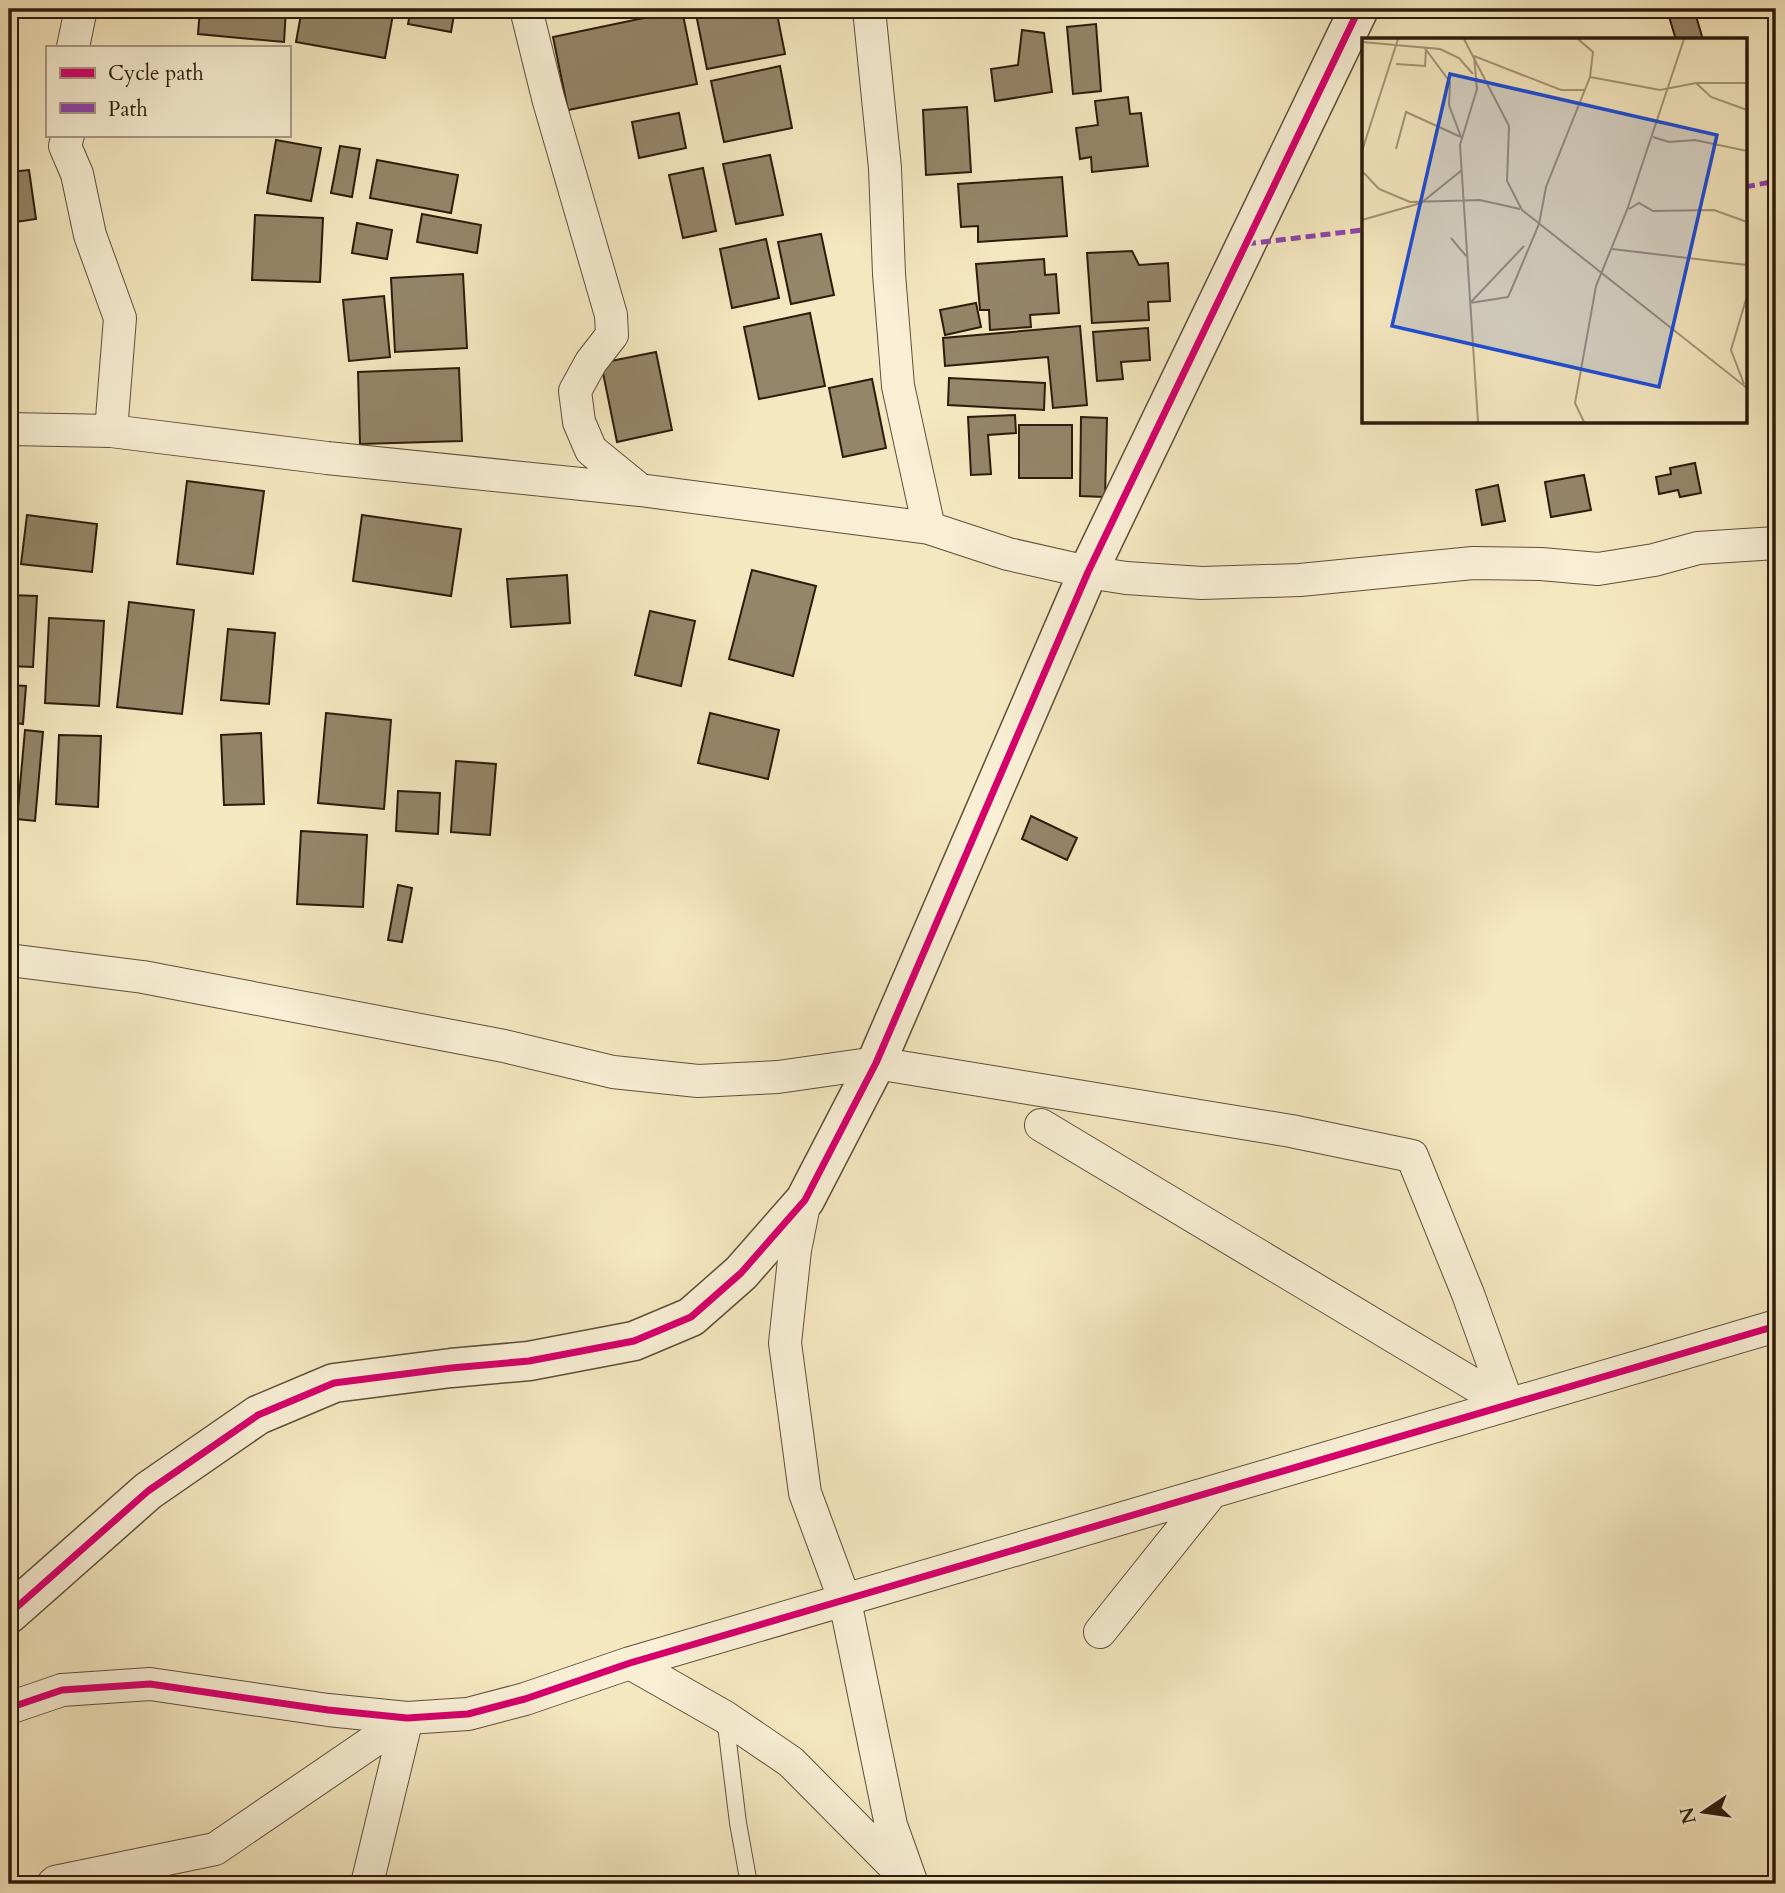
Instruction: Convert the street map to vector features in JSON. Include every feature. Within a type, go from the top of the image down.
[{"type":"street","points":[[73,46],[81,9]]},
{"type":"street","points":[[526,9],[552,111],[611,315],[612,335],[591,362],[575,391],[579,422],[591,450],[640,490]]},
{"type":"street","points":[[869,9],[885,168],[889,274],[898,386],[929,528]]},
{"type":"street","points":[[9,1614],[148,1491],[258,1415],[334,1383],[451,1368],[529,1362],[634,1341],[691,1317],[741,1273],[805,1200],[876,1063],[1088,572],[1359,9]]},
{"type":"street","points":[[68,136],[65,146],[77,174],[90,235],[120,318],[111,432]]},
{"type":"street","points":[[9,429],[111,432],[327,458],[640,490],[929,528],[1007,554],[1088,572],[1126,578],[1202,583],[1300,579],[1473,563],[1541,564],[1598,569],[1698,548],[1776,543]]},
{"type":"street","points":[[9,960],[156,980],[504,1046],[613,1072],[698,1081],[778,1077],[876,1063],[1292,1131],[1412,1156],[1468,1294],[1508,1405]]},
{"type":"street","points":[[1041,1125],[1508,1405]]},
{"type":"street","points":[[805,1200],[795,1250],[785,1343],[806,1493],[845,1601],[891,1825],[912,1884]]},
{"type":"street","points":[[9,1708],[62,1690],[150,1684],[328,1710],[407,1718],[480,1711],[525,1699],[630,1663],[1776,1326]]},
{"type":"street","points":[[1100,1632],[1212,1492]]},
{"type":"street","points":[[630,1663],[725,1717],[791,1762],[912,1884]]},
{"type":"street","points":[[53,1884],[215,1849],[407,1718]]},
{"type":"street","points":[[367,1884],[407,1718]]},
{"type":"lane","points":[[725,1717],[738,1823],[749,1884]]},
{"type":"building","points":[[200,9],[286,9],[284,42],[198,34]]},
{"type":"building","points":[[302,9],[394,9],[385,58],[296,42]]},
{"type":"building","points":[[411,9],[455,9],[451,32],[408,24]]},
{"type":"building","points":[[695,9],[776,9],[785,54],[707,69]]},
{"type":"building","points":[[1652,9],[1694,9],[1702,38],[1675,38],[1668,13],[1653,13]]},
{"type":"building","points":[[682,10],[697,84],[568,110],[553,37]]},
{"type":"building","points":[[1096,24],[1101,91],[1073,94],[1067,27]]},
{"type":"building","points":[[1022,30],[1044,33],[1052,92],[995,101],[991,69],[1018,65]]},
{"type":"building","points":[[780,66],[792,128],[724,142],[711,81]]},
{"type":"building","points":[[1128,97],[1130,114],[1141,113],[1148,166],[1092,172],[1091,157],[1080,159],[1076,128],[1098,125],[1095,101]]},
{"type":"building","points":[[967,107],[971,172],[926,175],[923,110]]},
{"type":"building","points":[[679,113],[686,148],[639,158],[632,122]]},
{"type":"building","points":[[276,140],[321,148],[311,201],[267,193]]},
{"type":"building","points":[[340,146],[360,149],[352,197],[331,193]]},
{"type":"building","points":[[770,155],[783,215],[736,224],[723,164]]},
{"type":"building","points":[[377,160],[458,175],[451,213],[370,198]]},
{"type":"building","points":[[703,168],[716,231],[683,238],[669,175]]},
{"type":"building","points":[[29,170],[36,219],[9,223],[9,172]]},
{"type":"building","points":[[1062,177],[1067,236],[978,242],[978,226],[961,227],[958,184]]},
{"type":"building","points":[[422,214],[481,225],[477,253],[417,242]]},
{"type":"building","points":[[255,215],[323,218],[320,282],[252,280]]},
{"type":"building","points":[[357,223],[392,230],[387,259],[352,253]]},
{"type":"building","points":[[821,234],[834,295],[791,304],[778,242]]},
{"type":"building","points":[[766,239],[779,298],[732,308],[720,249]]},
{"type":"building","points":[[1132,251],[1139,265],[1168,263],[1170,301],[1148,302],[1149,320],[1092,323],[1087,253]]},
{"type":"building","points":[[1044,259],[1045,275],[1056,274],[1059,313],[1030,315],[1031,327],[990,330],[989,310],[980,310],[976,264]]},
{"type":"building","points":[[463,274],[467,348],[395,352],[391,278]]},
{"type":"building","points":[[384,296],[390,357],[349,361],[343,300]]},
{"type":"building","points":[[976,303],[981,327],[945,335],[940,310]]},
{"type":"building","points":[[810,313],[825,386],[759,399],[744,327]]},
{"type":"building","points":[[1080,326],[1087,405],[1053,408],[1048,357],[945,366],[943,338]]},
{"type":"building","points":[[1148,328],[1150,360],[1121,362],[1123,379],[1097,381],[1093,332]]},
{"type":"building","points":[[656,352],[672,430],[617,442],[601,363]]},
{"type":"building","points":[[459,368],[462,441],[360,444],[358,372]]},
{"type":"building","points":[[949,378],[1045,383],[1044,410],[948,405]]},
{"type":"building","points":[[872,379],[886,448],[843,457],[829,388]]},
{"type":"building","points":[[1015,415],[1016,433],[988,435],[991,474],[971,475],[968,417]]},
{"type":"building","points":[[1081,417],[1107,418],[1105,497],[1080,496]]},
{"type":"building","points":[[1019,425],[1072,425],[1072,478],[1019,478]]},
{"type":"building","points":[[1695,463],[1701,493],[1680,497],[1678,490],[1659,494],[1656,477],[1671,474],[1670,468]]},
{"type":"building","points":[[1584,475],[1591,510],[1551,517],[1545,482]]},
{"type":"building","points":[[187,481],[264,491],[253,574],[177,564]]},
{"type":"building","points":[[1498,485],[1505,521],[1482,525],[1476,490]]},
{"type":"building","points":[[27,515],[97,524],[92,572],[21,564]]},
{"type":"building","points":[[362,515],[461,529],[451,596],[353,581]]},
{"type":"building","points":[[752,570],[816,586],[793,676],[729,659]]},
{"type":"building","points":[[567,575],[570,623],[511,627],[507,579]]},
{"type":"building","points":[[9,595],[37,596],[33,667],[9,666]]},
{"type":"building","points":[[129,602],[194,610],[182,714],[117,707]]},
{"type":"building","points":[[650,611],[695,621],[681,686],[635,675]]},
{"type":"building","points":[[49,618],[104,621],[99,706],[45,703]]},
{"type":"building","points":[[228,629],[275,633],[269,704],[221,700]]},
{"type":"building","points":[[9,685],[26,686],[23,724],[9,722]]},
{"type":"building","points":[[326,713],[391,720],[384,809],[318,803]]},
{"type":"building","points":[[710,713],[779,730],[768,779],[698,763]]},
{"type":"building","points":[[25,730],[43,732],[35,821],[17,819]]},
{"type":"building","points":[[261,733],[264,804],[224,805],[221,735]]},
{"type":"building","points":[[59,735],[101,736],[98,807],[56,804]]},
{"type":"building","points":[[456,761],[496,764],[490,835],[451,832]]},
{"type":"building","points":[[398,791],[440,793],[438,834],[396,831]]},
{"type":"building","points":[[1031,816],[1077,838],[1067,860],[1022,839]]},
{"type":"building","points":[[301,831],[367,835],[363,907],[297,904]]},
{"type":"building","points":[[398,885],[412,888],[402,942],[388,940]]},
{"type":"marked path","points":[[1746,187],[1776,181]]},
{"type":"marked path","points":[[1246,244],[1362,230]]},
{"type":"cycle path","points":[[9,1614],[148,1491],[258,1415],[334,1383],[529,1361],[634,1341],[691,1317],[741,1273],[805,1200],[876,1063],[1088,572],[1359,9]]},
{"type":"cycle path","points":[[9,1708],[62,1690],[150,1684],[328,1710],[407,1718],[468,1714],[525,1699],[630,1663],[1776,1326]]}]
